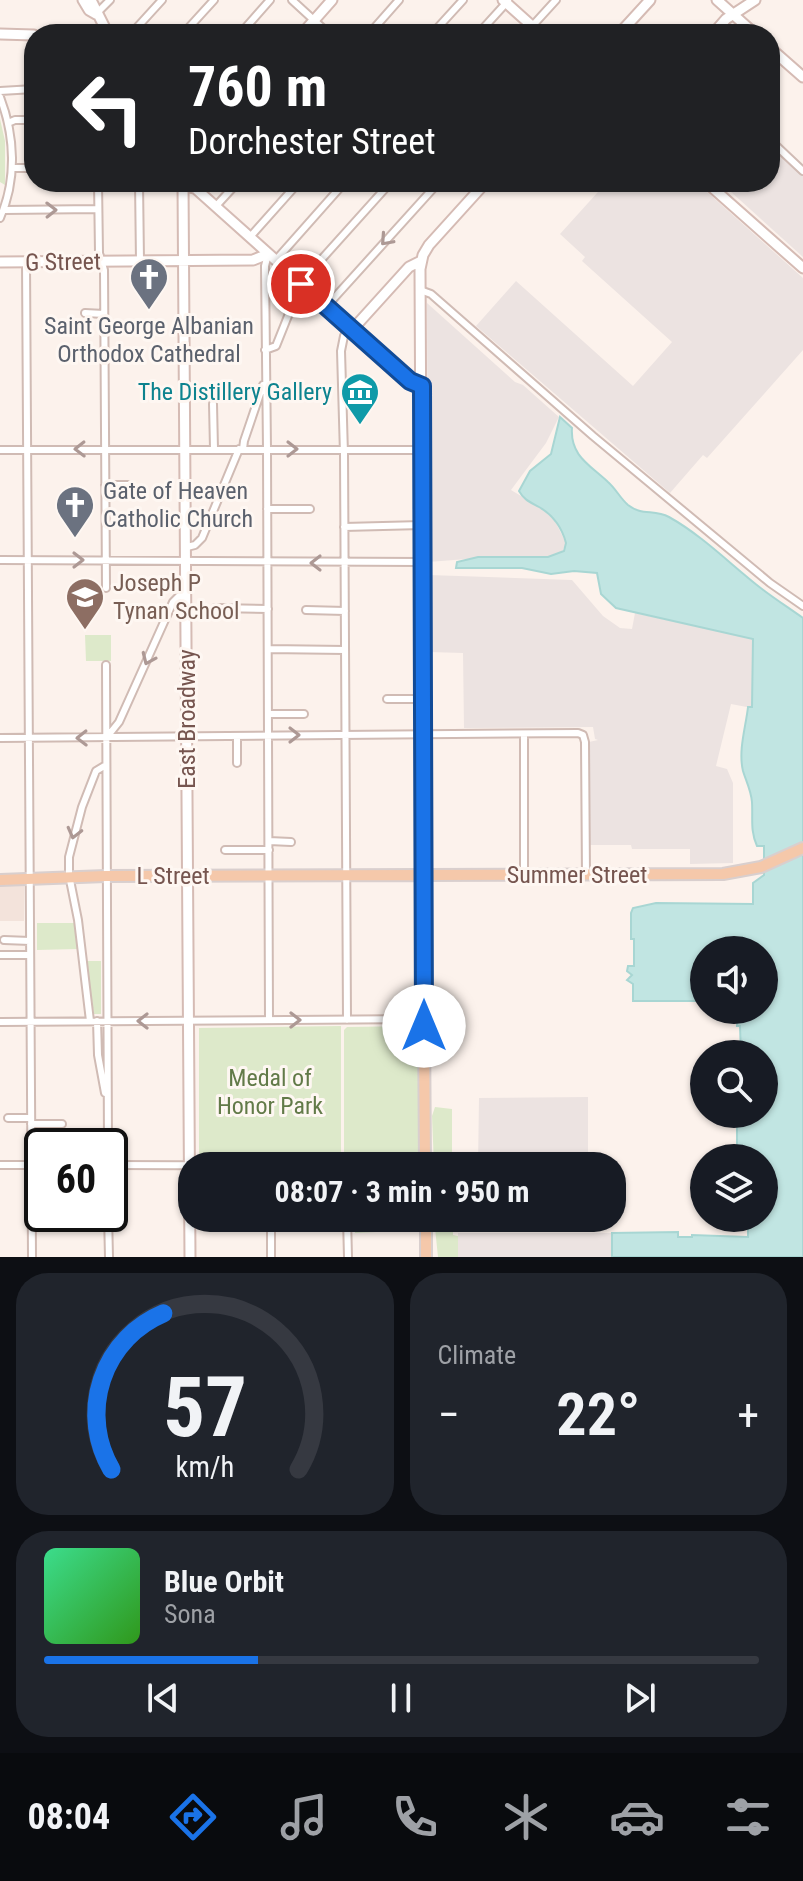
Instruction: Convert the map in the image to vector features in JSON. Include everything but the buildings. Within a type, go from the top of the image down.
[{"type":"main road","points":[[83,0],[89,10],[96,14]]},
{"type":"main road","points":[[91,0],[100,24]]},
{"type":"main road","points":[[311,24],[332,0]]},
{"type":"main road","points":[[628,24],[650,0]]},
{"type":"main road","points":[[717,0],[743,24]]},
{"type":"main road","points":[[724,24],[755,0]]},
{"type":"main road","points":[[506,1],[524,24]]},
{"type":"main road","points":[[0,34],[24,35]]},
{"type":"main road","points":[[780,57],[803,77]]},
{"type":"main road","name":"East Broadway","points":[[184,192],[190,1152]]},
{"type":"main road","points":[[200,192],[350,329],[410,381],[422,386]]},
{"type":"main road","points":[[425,1152],[421,261],[429,245],[477,192]]},
{"type":"main road","points":[[717,192],[803,268]]},
{"type":"main road","name":"G Street","points":[[0,262],[253,260],[271,257]]},
{"type":"main road","points":[[350,329],[409,267],[421,261]]},
{"type":"main road","name":"Summer Street","points":[[346,876],[723,874],[761,867],[803,848]]},
{"type":"main road","name":"L Street","points":[[0,880],[106,876],[346,876]]},
{"type":"main road","name":"East Broadway","points":[[190,1232],[190,1257]]},
{"type":"main road","points":[[426,1232],[426,1257]]},
{"type":"street","points":[[96,14],[110,0]]},
{"type":"street","points":[[140,24],[162,0]]},
{"type":"street","points":[[192,24],[214,0]]},
{"type":"street","points":[[249,24],[270,0]]},
{"type":"street","points":[[292,0],[318,24]]},
{"type":"street","points":[[378,24],[399,0]]},
{"type":"street","points":[[441,24],[463,0]]},
{"type":"street","points":[[534,24],[556,0]]},
{"type":"street","points":[[486,24],[506,1]]},
{"type":"street","points":[[0,91],[24,90]]},
{"type":"street","points":[[0,97],[8,123],[12,168],[0,218]]},
{"type":"street","points":[[8,123],[24,120]]},
{"type":"street","points":[[780,149],[803,171]]},
{"type":"street","points":[[12,168],[24,168]]},
{"type":"street","points":[[98,192],[104,270],[106,588]]},
{"type":"street","points":[[139,192],[140,261]]},
{"type":"street","points":[[216,206],[229,192]]},
{"type":"street","points":[[250,237],[290,192]]},
{"type":"street","points":[[269,1020],[265,266],[335,192]]},
{"type":"street","points":[[265,350],[276,346],[301,284],[382,192]]},
{"type":"street","points":[[326,307],[430,192]]},
{"type":"street","points":[[4,210],[98,209]]},
{"type":"street","points":[[26,262],[31,1128]]},
{"type":"street","points":[[420,290],[428,292],[583,427],[765,579],[803,606]]},
{"type":"street","points":[[85,313],[104,314]]},
{"type":"street","points":[[347,1020],[341,351],[344,336],[350,329]]},
{"type":"street","points":[[187,547],[195,545],[202,538],[241,449],[265,374]]},
{"type":"street","points":[[213,404],[214,449]]},
{"type":"street","points":[[0,450],[422,450]]},
{"type":"street","points":[[105,485],[131,485]]},
{"type":"street","points":[[267,509],[310,509]]},
{"type":"street","points":[[344,527],[422,525]]},
{"type":"street","points":[[0,560],[422,562]]},
{"type":"street","points":[[107,737],[117,728],[173,602],[187,595]]},
{"type":"street","points":[[215,608],[268,609]]},
{"type":"street","points":[[306,610],[345,611]]},
{"type":"street","points":[[268,649],[345,650]]},
{"type":"street","points":[[106,665],[108,1128]]},
{"type":"street","points":[[387,699],[423,699]]},
{"type":"street","points":[[268,714],[304,714]]},
{"type":"street","points":[[524,734],[524,875]]},
{"type":"street","points":[[0,738],[583,735],[586,875]]},
{"type":"street","points":[[237,736],[237,763]]},
{"type":"street","points":[[106,765],[96,771],[76,822],[70,847],[69,879],[107,1107]]},
{"type":"street","points":[[269,841],[291,842]]},
{"type":"street","points":[[225,850],[269,850]]},
{"type":"street","points":[[4,940],[30,941]]},
{"type":"street","points":[[0,955],[30,955]]},
{"type":"street","points":[[0,1022],[424,1019]]},
{"type":"street","points":[[8,1118],[62,1124]]},
{"type":"street","points":[[128,1165],[178,1164]]},
{"type":"street","points":[[0,1165],[24,1165]]},
{"type":"street","points":[[32,1232],[32,1257]]},
{"type":"street","points":[[108,1232],[109,1257]]},
{"type":"street","points":[[271,1232],[271,1257]]},
{"type":"street","points":[[347,1232],[348,1257]]},
{"type":"shaded area","points":[[780,154],[803,175],[803,257],[731,192],[780,192]]},
{"type":"shaded area","points":[[598,192],[707,192],[803,278],[803,350],[707,458],[703,455],[670,493],[476,326],[516,281],[633,386],[672,342],[582,261],[585,257],[560,234]]},
{"type":"shaded area","points":[[427,303],[559,417],[546,443],[511,490],[541,508],[555,521],[566,543],[561,554],[428,562]]},
{"type":"shaded area","points":[[429,575],[572,580],[603,616],[620,628],[632,629],[635,613],[753,639],[752,708],[731,704],[716,766],[727,769],[733,783],[733,863],[690,864],[690,849],[589,845],[589,742],[598,740],[595,739],[593,727],[464,728],[463,653],[429,652]]},
{"type":"shaded area","points":[[0,885],[24,885],[24,921],[0,921]]},
{"type":"shaded area","points":[[588,1097],[588,1152],[478,1152],[479,1098]]},
{"type":"shaded area","points":[[458,1233],[612,1233],[612,1257],[458,1257]]},
{"type":"green space","points":[[0,119],[5,141],[5,185],[0,182]]},
{"type":"green space","points":[[85,635],[111,635],[111,661],[86,661]]},
{"type":"green space","points":[[37,923],[74,923],[77,949],[37,950]]},
{"type":"green space","points":[[86,961],[101,961],[101,1014],[94,1014]]},
{"type":"green space","name":"Medal of Honor Park","points":[[341,1026],[341,1152],[199,1152],[199,1028]]},
{"type":"green space","points":[[418,1026],[418,1152],[344,1152],[344,1030],[347,1027]]},
{"type":"green space","points":[[435,1107],[452,1109],[452,1152],[433,1152],[432,1116]]},
{"type":"green space","points":[[435,1232],[453,1232],[458,1236],[458,1257],[438,1257]]},
{"type":"water","points":[[560,417],[572,428],[574,446],[582,459],[628,505],[664,515],[681,525],[803,618],[803,1257],[612,1257],[612,1233],[678,1232],[678,1237],[748,1237],[748,1232],[778,1232],[778,1144],[737,1144],[737,1128],[778,1128],[778,1040],[740,1040],[740,1026],[737,1026],[778,1024],[778,936],[690,936],[690,1001],[633,1001],[633,984],[627,980],[632,975],[627,971],[628,966],[634,966],[634,939],[631,939],[633,908],[656,903],[753,904],[753,883],[764,875],[764,846],[757,846],[755,840],[751,798],[742,763],[748,707],[752,707],[753,639],[616,608],[601,594],[597,573],[574,571],[551,574],[522,568],[456,568],[457,562],[478,557],[548,557],[564,551],[566,543],[556,522],[519,491],[530,471],[551,454]]},
{"type":"place","name":"Saint George Albanian Orthodox Cathedral","points":[[149,311]]},
{"type":"place","name":"The Distillery Gallery","points":[[360,426]]},
{"type":"place","name":"Gate of Heaven Catholic Church","points":[[75,539]]},
{"type":"place","name":"Joseph P Tynan School","points":[[85,631]]},
{"type":"route","points":[[301,284],[410,381],[422,386],[424,1026]]}]
